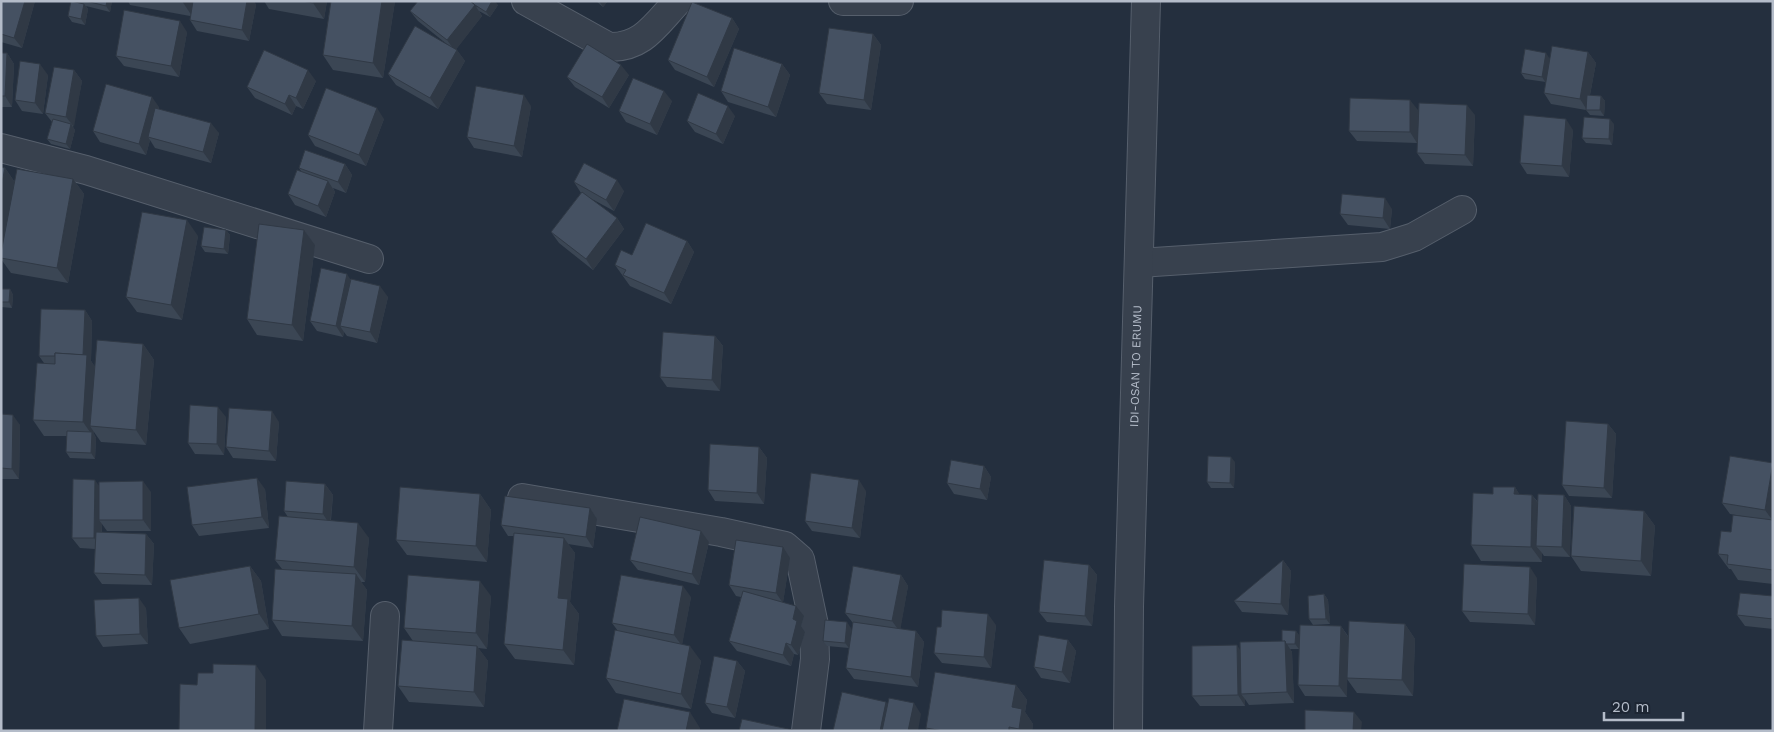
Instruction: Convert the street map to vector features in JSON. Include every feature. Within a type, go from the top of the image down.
[{"type":"street","points":[[526,1],[609,47],[622,47],[639,42],[678,1]]},
{"type":"street","points":[[843,1],[899,1]]},
{"type":"street","name":"IDI-OSAN TO ERUMU","points":[[1128,731],[1146,1]]},
{"type":"street","points":[[1,148],[86,170],[369,259]]},
{"type":"street","points":[[1139,263],[1382,248],[1414,237],[1462,210]]},
{"type":"street","points":[[522,498],[721,532],[785,546],[800,559],[814,625],[815,659],[806,731]]},
{"type":"street","points":[[378,731],[385,616]]},
{"type":"building","points":[[1,1],[25,1],[14,38],[1,34]]},
{"type":"building","points":[[71,1],[84,4],[81,19],[68,16]]},
{"type":"building","points":[[86,1],[107,1],[106,6]]},
{"type":"building","points":[[193,1],[247,1],[242,30],[190,20]]},
{"type":"building","points":[[331,1],[382,1],[373,63],[323,55]]},
{"type":"building","points":[[418,1],[470,1],[475,5],[447,40],[410,11]]},
{"type":"building","points":[[471,1],[492,1],[486,12]]},
{"type":"building","points":[[692,2],[732,18],[707,77],[668,60]]},
{"type":"building","points":[[124,10],[180,21],[171,66],[116,56]]},
{"type":"building","points":[[415,26],[457,50],[430,98],[388,74]]},
{"type":"building","points":[[829,28],[873,34],[864,100],[819,93]]},
{"type":"building","points":[[587,44],[621,65],[602,97],[567,77]]},
{"type":"building","points":[[1552,46],[1588,52],[1580,99],[1544,93]]},
{"type":"building","points":[[734,48],[782,64],[768,107],[721,91]]},
{"type":"building","points":[[1525,49],[1546,53],[1542,77],[1521,73]]},
{"type":"building","points":[[264,50],[308,70],[296,98],[289,95],[285,104],[247,87]]},
{"type":"building","points":[[1,53],[7,53],[5,96],[1,96]]},
{"type":"building","points":[[20,61],[40,64],[35,103],[15,100]]},
{"type":"building","points":[[54,67],[74,70],[66,117],[45,113]]},
{"type":"building","points":[[633,78],[664,91],[650,124],[619,111]]},
{"type":"building","points":[[106,84],[152,97],[139,144],[93,131]]},
{"type":"building","points":[[476,86],[524,95],[514,146],[467,137]]},
{"type":"building","points":[[326,88],[377,108],[359,155],[308,135]]},
{"type":"building","points":[[698,93],[728,106],[716,134],[687,121]]},
{"type":"building","points":[[1587,95],[1601,96],[1600,110],[1586,110]]},
{"type":"building","points":[[1350,98],[1410,100],[1410,132],[1349,131]]},
{"type":"building","points":[[1419,103],[1467,105],[1465,155],[1417,153]]},
{"type":"building","points":[[155,108],[211,123],[203,152],[148,137]]},
{"type":"building","points":[[1524,115],[1566,119],[1562,166],[1520,163]]},
{"type":"building","points":[[1584,117],[1610,119],[1609,139],[1582,138]]},
{"type":"building","points":[[53,119],[71,124],[66,144],[47,139]]},
{"type":"building","points":[[305,150],[345,164],[338,182],[299,168]]},
{"type":"building","points":[[584,163],[617,180],[606,200],[574,182]]},
{"type":"building","points":[[1,167],[5,168],[1,187]]},
{"type":"building","points":[[17,169],[73,179],[57,268],[1,258]]},
{"type":"building","points":[[297,170],[328,181],[318,206],[288,194]]},
{"type":"building","points":[[582,192],[617,218],[586,259],[551,232]]},
{"type":"building","points":[[1342,194],[1385,198],[1383,218],[1340,214]]},
{"type":"building","points":[[142,212],[187,220],[171,305],[126,297]]},
{"type":"building","points":[[646,223],[687,241],[664,293],[623,275],[626,270],[615,265],[621,250],[632,255]]},
{"type":"building","points":[[259,224],[304,230],[292,325],[247,319]]},
{"type":"building","points":[[204,227],[226,230],[224,249],[201,246]]},
{"type":"building","points":[[321,268],[347,274],[336,326],[310,321]]},
{"type":"building","points":[[351,279],[380,286],[370,332],[340,326]]},
{"type":"building","points":[[1,289],[10,289],[9,302],[1,302]]},
{"type":"building","points":[[41,309],[85,310],[83,355],[55,353],[55,356],[39,356]]},
{"type":"building","points":[[663,332],[715,336],[712,380],[660,377]]},
{"type":"building","points":[[97,340],[143,344],[136,430],[90,426]]},
{"type":"building","points":[[55,353],[87,355],[83,422],[33,420],[37,363],[55,364]]},
{"type":"building","points":[[190,405],[218,407],[217,444],[188,443]]},
{"type":"building","points":[[229,408],[272,411],[269,451],[226,447]]},
{"type":"building","points":[[1,414],[13,415],[12,469],[1,468]]},
{"type":"building","points":[[1566,421],[1608,424],[1604,488],[1562,485]]},
{"type":"building","points":[[67,431],[92,432],[91,453],[66,452]]},
{"type":"building","points":[[710,444],[759,447],[757,493],[708,490]]},
{"type":"building","points":[[1208,456],[1231,457],[1230,483],[1207,482]]},
{"type":"building","points":[[1730,456],[1773,463],[1765,510],[1722,503]]},
{"type":"building","points":[[951,460],[984,466],[980,489],[947,483]]},
{"type":"building","points":[[811,473],[859,480],[852,528],[805,521]]},
{"type":"building","points":[[257,478],[262,517],[192,525],[187,487]]},
{"type":"building","points":[[73,479],[95,480],[94,538],[72,538]]},
{"type":"building","points":[[143,481],[143,520],[99,520],[99,482]]},
{"type":"building","points":[[286,481],[325,484],[323,514],[284,511]]},
{"type":"building","points":[[400,487],[480,494],[476,546],[396,540]]},
{"type":"building","points":[[1493,487],[1515,487],[1514,494],[1532,495],[1531,547],[1471,545],[1473,493],[1493,494]]},
{"type":"building","points":[[1538,494],[1564,495],[1562,547],[1536,546]]},
{"type":"building","points":[[505,496],[590,508],[586,537],[501,525]]},
{"type":"building","points":[[1574,506],[1644,511],[1641,561],[1571,556]]},
{"type":"building","points":[[1733,515],[1773,520],[1773,570],[1727,564],[1728,555],[1718,554],[1721,531],[1731,532]]},
{"type":"building","points":[[279,516],[358,523],[354,567],[275,560]]},
{"type":"building","points":[[640,517],[701,531],[692,574],[630,560]]},
{"type":"building","points":[[96,532],[146,534],[145,575],[94,573]]},
{"type":"building","points":[[514,533],[564,538],[558,598],[568,599],[563,650],[504,644]]},
{"type":"building","points":[[736,540],[783,547],[776,593],[729,585]]},
{"type":"building","points":[[1044,560],[1089,565],[1085,616],[1039,612]]},
{"type":"building","points":[[1283,560],[1281,604],[1234,601]]},
{"type":"building","points":[[1464,564],[1530,567],[1528,614],[1462,611]]},
{"type":"building","points":[[250,566],[259,614],[179,628],[170,580]]},
{"type":"building","points":[[853,566],[901,575],[892,621],[845,613]]},
{"type":"building","points":[[275,569],[356,574],[352,626],[272,620]]},
{"type":"building","points":[[408,575],[480,581],[476,633],[404,628]]},
{"type":"building","points":[[621,575],[683,586],[674,635],[612,623]]},
{"type":"building","points":[[743,591],[796,606],[793,619],[797,621],[791,645],[786,643],[783,655],[729,641]]},
{"type":"building","points":[[1740,593],[1773,596],[1773,619],[1737,615]]},
{"type":"building","points":[[1324,594],[1326,619],[1309,619],[1308,596]]},
{"type":"building","points":[[139,598],[140,634],[96,636],[94,600]]},
{"type":"building","points":[[942,610],[988,614],[984,657],[934,653],[937,627],[941,627]]},
{"type":"building","points":[[825,620],[847,622],[845,643],[823,641]]},
{"type":"building","points":[[1349,621],[1405,624],[1402,680],[1347,678]]},
{"type":"building","points":[[853,622],[916,631],[911,677],[846,668]]},
{"type":"building","points":[[1300,625],[1341,626],[1339,686],[1298,685]]},
{"type":"building","points":[[615,630],[690,646],[681,694],[606,678]]},
{"type":"building","points":[[1282,630],[1296,631],[1295,644],[1282,642]]},
{"type":"building","points":[[1039,635],[1068,640],[1062,672],[1034,667]]},
{"type":"building","points":[[402,640],[477,646],[474,692],[398,686]]},
{"type":"building","points":[[1285,641],[1287,692],[1241,694],[1240,642]]},
{"type":"building","points":[[1237,645],[1238,695],[1192,696],[1192,646]]},
{"type":"building","points":[[714,656],[737,661],[727,707],[705,703]]},
{"type":"building","points":[[213,664],[256,665],[255,731],[179,731],[180,684],[197,685],[198,673],[213,673]]},
{"type":"building","points":[[935,672],[1016,685],[1012,707],[1022,709],[1019,729],[1009,727],[1009,731],[943,731],[926,728]]},
{"type":"building","points":[[842,692],[886,702],[880,731],[833,731]]},
{"type":"building","points":[[889,698],[914,703],[908,731],[882,731]]},
{"type":"building","points":[[624,699],[690,712],[686,731],[617,731]]},
{"type":"building","points":[[1305,710],[1354,712],[1353,731],[1305,731]]},
{"type":"building","points":[[742,719],[793,730],[793,731],[739,731]]}]
